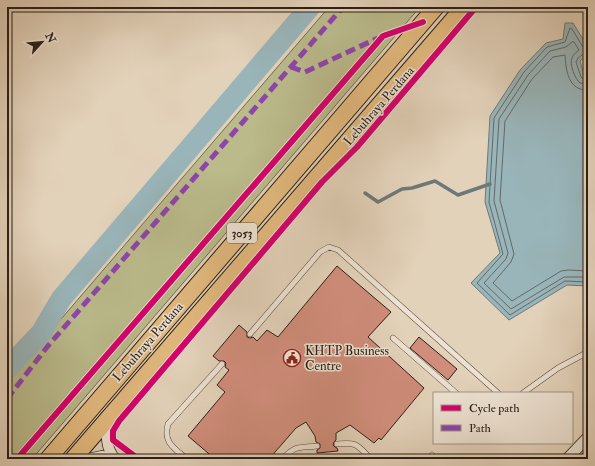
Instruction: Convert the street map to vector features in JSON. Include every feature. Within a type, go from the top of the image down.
[{"type":"main road","name":"Lebuhraya Perdana","points":[[48,459],[436,7]]},
{"type":"main road","name":"Lebuhraya Perdana","points":[[73,459],[464,7]]},
{"type":"street","points":[[110,417],[106,433],[106,442],[114,458]]},
{"type":"street","points":[[567,459],[588,437]]},
{"type":"street","points":[[88,459],[102,456],[114,458]]},
{"type":"street","points":[[585,459],[588,456]]},
{"type":"lane","points":[[250,334],[320,252],[329,248],[338,250],[494,392]]},
{"type":"lane","points":[[393,338],[455,392]]},
{"type":"lane","points":[[524,392],[558,368],[588,352]]},
{"type":"lane","points":[[187,459],[173,448],[168,441],[166,432],[168,424],[222,364]]},
{"type":"lane","points":[[337,444],[355,444],[372,459]]},
{"type":"lane","points":[[283,459],[290,451],[294,449],[317,446]]},
{"type":"green space","points":[[329,7],[420,7],[32,459],[7,459],[7,382]]},
{"type":"water","points":[[565,23],[573,23],[586,44],[586,56],[580,61],[584,75],[588,75],[588,286],[567,285],[509,320],[471,283],[500,253],[485,202],[490,116],[520,70],[546,43],[563,39]]},
{"type":"building","points":[[337,266],[391,312],[368,337],[424,388],[381,440],[379,438],[374,443],[350,425],[336,433],[336,440],[333,445],[338,451],[317,453],[317,450],[320,448],[320,444],[316,442],[315,436],[306,422],[296,428],[269,459],[215,459],[188,436],[225,392],[217,385],[229,370],[225,367],[226,363],[224,361],[219,361],[213,356],[239,325],[247,332],[247,337],[253,337],[257,341],[267,330],[278,337]]},
{"type":"building","points":[[419,337],[457,369],[448,380],[410,348]]},
{"type":"waterway","points":[[7,369],[41,333],[61,299],[310,7]]},
{"type":"waterway","points":[[365,193],[378,202],[402,189],[412,188],[435,181],[458,195],[490,184]]},
{"type":"marked path","points":[[7,399],[47,347],[343,7]]},
{"type":"marked path","points":[[291,67],[305,72],[378,38]]},
{"type":"cycle path","points":[[137,459],[113,440],[113,431],[119,421],[322,182],[357,147],[476,7]]},
{"type":"cycle path","points":[[17,459],[383,36],[423,22]]},
{"type":"place","name":"KHTP Business Centre","points":[[292,358]]}]
